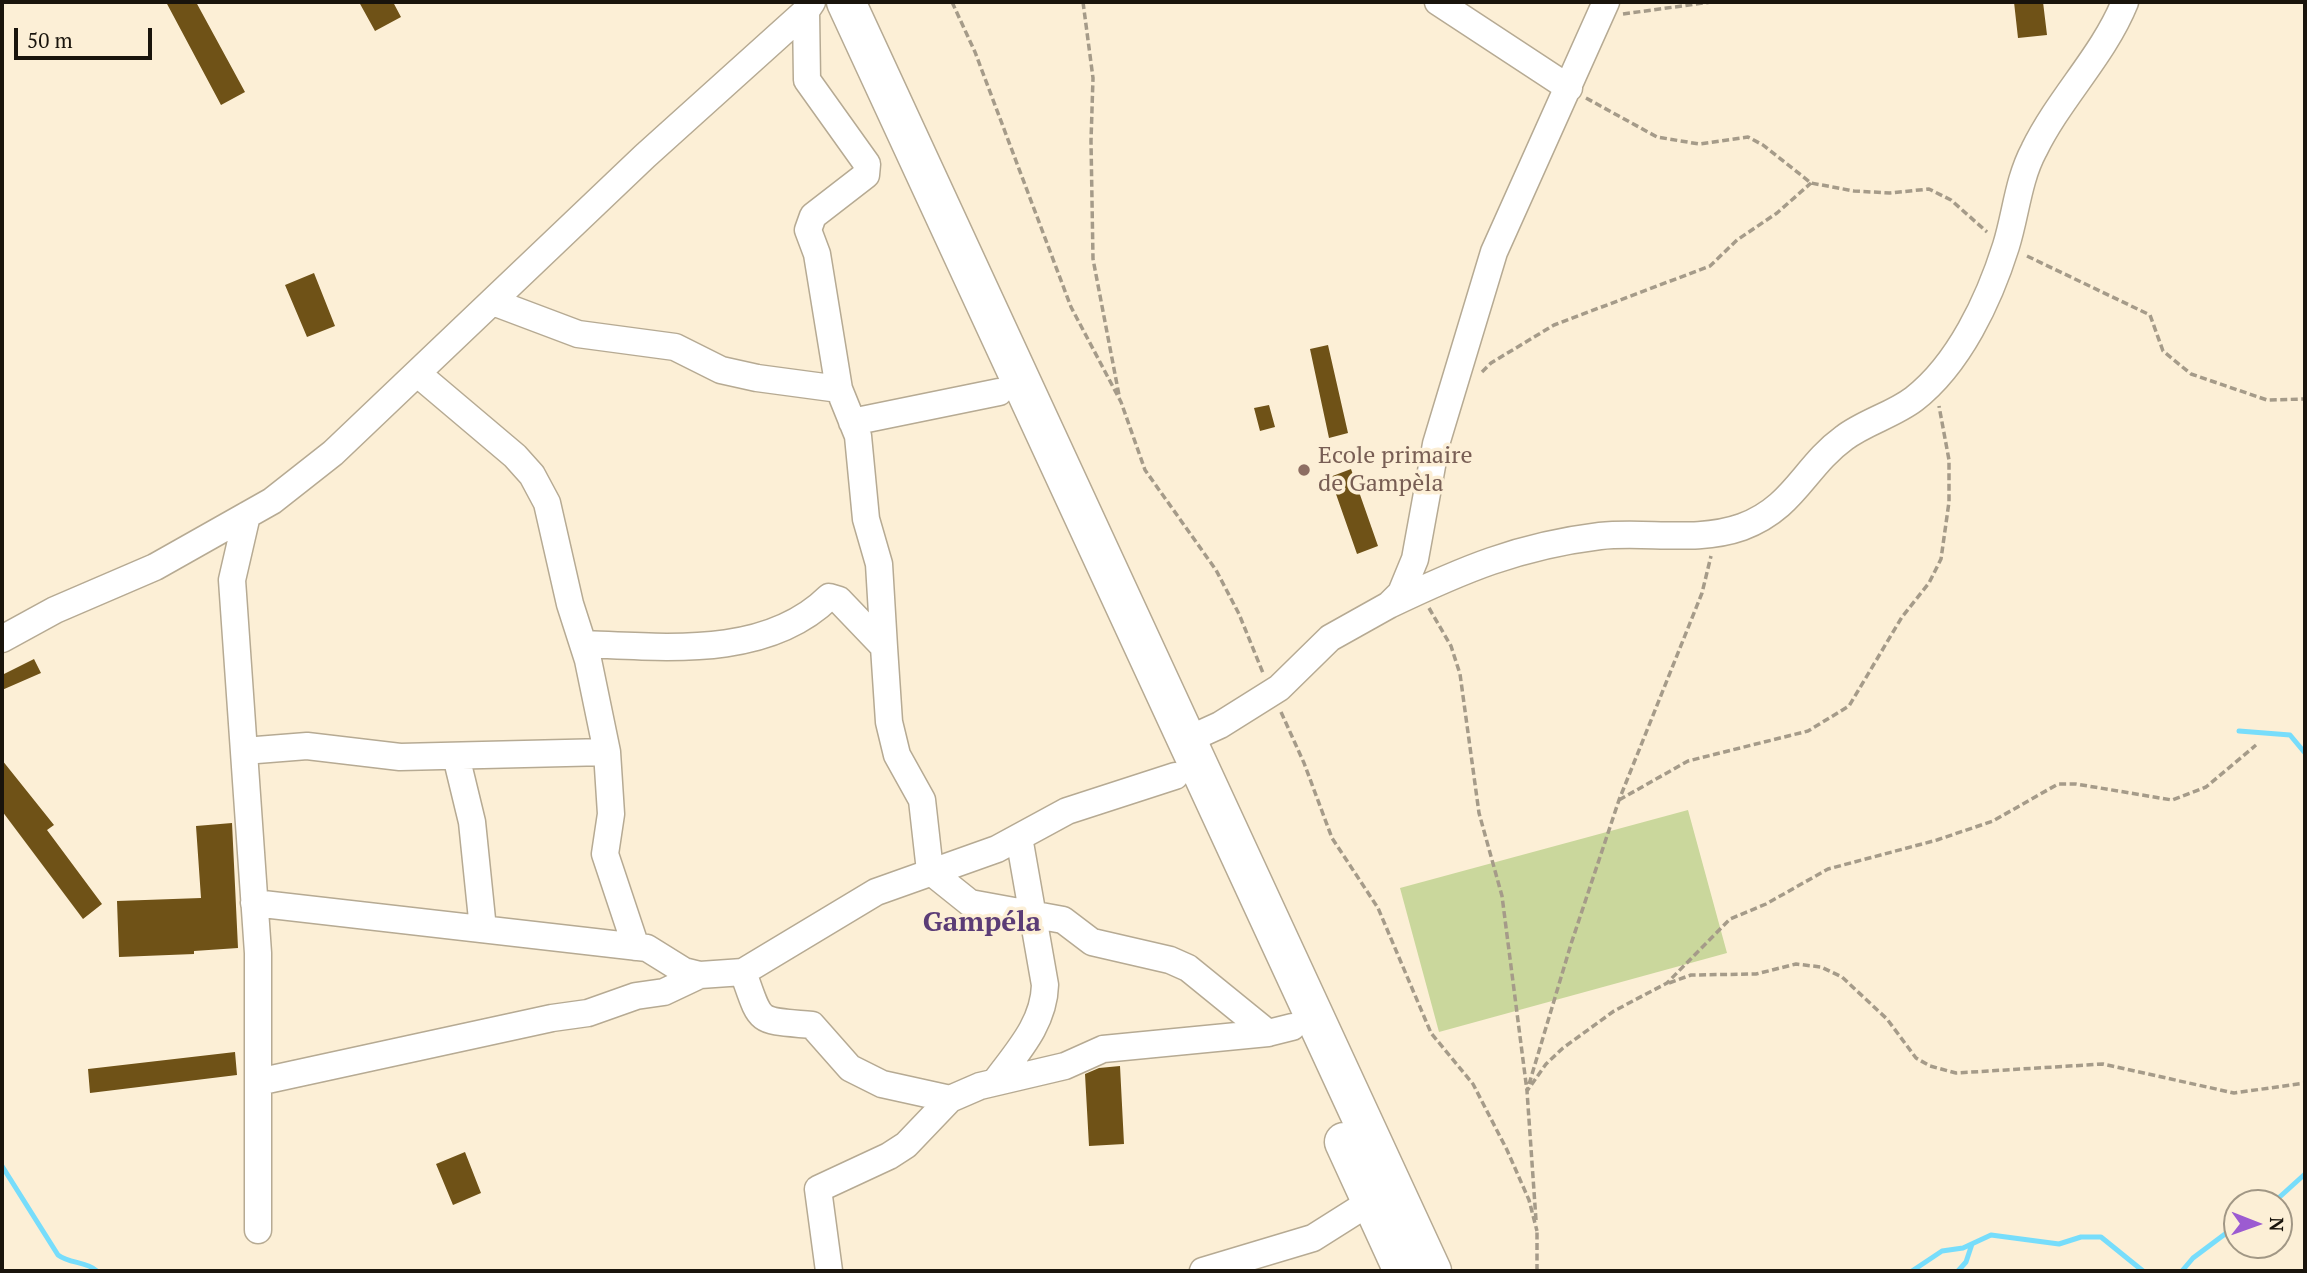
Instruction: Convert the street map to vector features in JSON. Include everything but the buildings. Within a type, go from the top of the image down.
[{"type":"highway","points":[[846,2],[1432,1271]]},
{"type":"highway","points":[[812,5],[868,102],[1175,776],[1280,1030],[1403,1271]]},
{"type":"street","points":[[1438,2],[1569,88]]},
{"type":"street","points":[[1187,740],[1220,725],[1271,693],[1330,638],[1389,605],[1471,566],[1535,547],[1602,536],[1717,533],[1742,526],[1779,508],[1844,438],[1913,400],[1934,380],[1952,357],[1985,299],[2006,246],[2020,187],[2034,150],[2112,33],[2126,2]]},
{"type":"street","points":[[2,639],[55,610],[155,567],[272,501],[333,453],[645,156],[812,5]]},
{"type":"street","points":[[812,5],[807,80],[867,164],[866,175],[813,216],[808,230],[817,254],[839,389],[858,436],[866,519],[879,564],[889,722],[897,755],[922,800],[930,871],[970,903],[1063,920],[1092,942],[1170,960],[1188,968],[1280,1030]]},
{"type":"street","points":[[1389,605],[1401,593],[1415,559],[1436,444],[1494,252],[1603,10]]},
{"type":"street","points":[[493,302],[578,334],[675,347],[721,370],[757,378],[839,389]]},
{"type":"street","points":[[418,374],[515,456],[532,475],[547,503],[607,752],[611,814],[605,853],[636,947]]},
{"type":"street","points":[[852,422],[999,392]]},
{"type":"street","points":[[247,515],[232,580],[254,903],[258,1230]]},
{"type":"street","points":[[583,644],[685,648],[752,637],[793,625],[829,597],[838,600],[884,647]]},
{"type":"street","points":[[244,751],[307,746],[400,757],[607,752]]},
{"type":"street","points":[[456,756],[472,822],[483,929]]},
{"type":"street","points":[[254,903],[647,948],[684,971],[700,975],[743,972],[876,892],[997,849],[1067,811],[1175,776]]},
{"type":"street","points":[[996,1082],[1035,1026],[1045,1005],[1045,985],[1019,837]]},
{"type":"street","points":[[743,972],[758,1014],[769,1021],[812,1025],[850,1068],[882,1084],[950,1099]]},
{"type":"street","points":[[258,1082],[552,1018],[588,1013],[636,996],[664,992],[700,975]]},
{"type":"street","points":[[830,1271],[818,1189],[906,1145],[950,1099],[996,1082],[1065,1066],[1103,1049],[1280,1030]]},
{"type":"street","points":[[1203,1271],[1313,1238],[1370,1202]]},
{"type":"path","points":[[952,2],[975,52],[1071,307],[1121,402],[1145,470],[1216,569],[1239,614],[1271,693],[1304,763],[1332,838],[1378,908],[1431,1033],[1473,1084],[1529,1200],[1537,1231]]},
{"type":"path","points":[[1083,2],[1093,78],[1093,258],[1121,402]]},
{"type":"path","points":[[1603,10],[1711,2]]},
{"type":"path","points":[[1569,88],[1657,137],[1699,144],[1748,137],[1763,145],[1811,183],[1854,191],[1890,193],[1928,188],[1951,200],[2006,246],[2150,315],[2163,351],[2191,374],[2267,400],[2305,399]]},
{"type":"path","points":[[1447,409],[1491,363],[1554,325],[1710,266],[1737,240],[1777,213],[1811,183]]},
{"type":"path","points":[[1619,800],[1688,761],[1808,731],[1849,706],[1902,617],[1929,583],[1941,559],[1949,502],[1949,460],[1934,380]]},
{"type":"path","points":[[1527,1090],[1571,944],[1619,800],[1702,593],[1717,533]]},
{"type":"path","points":[[1420,590],[1451,646],[1460,674],[1479,813],[1502,896],[1527,1090],[1537,1231],[1537,1271]]},
{"type":"path","points":[[1667,983],[1730,919],[1766,904],[1828,869],[1937,841],[1993,821],[2058,784],[2076,784],[2172,800],[2206,787],[2256,744]]},
{"type":"path","points":[[1527,1090],[1546,1064],[1563,1048],[1614,1011],[1667,983],[1691,975],[1756,974],[1796,964],[1821,967],[1842,977],[1887,1019],[1916,1058],[1930,1066],[1956,1073],[2103,1064],[2234,1093],[2305,1083]]},
{"type":"green space","points":[[1688,810],[1727,953],[1439,1032],[1400,888]]},
{"type":"waterway","points":[[2239,731],[2290,735],[2305,753]]},
{"type":"waterway","points":[[2,1166],[58,1255],[97,1271]]},
{"type":"waterway","points":[[2288,1189],[2305,1174]]},
{"type":"waterway","points":[[1912,1271],[1942,1251],[1963,1248],[1991,1235],[2059,1244],[2081,1237],[2101,1237],[2143,1271]]},
{"type":"waterway","points":[[2182,1271],[2193,1258],[2223,1236]]},
{"type":"waterway","points":[[1958,1271],[1966,1262],[1972,1244]]},
{"type":"place","name":"Ecole primaire de Gampèla","points":[[1304,470]]},
{"type":"district","name":"Gampéla","points":[[982,923]]}]
